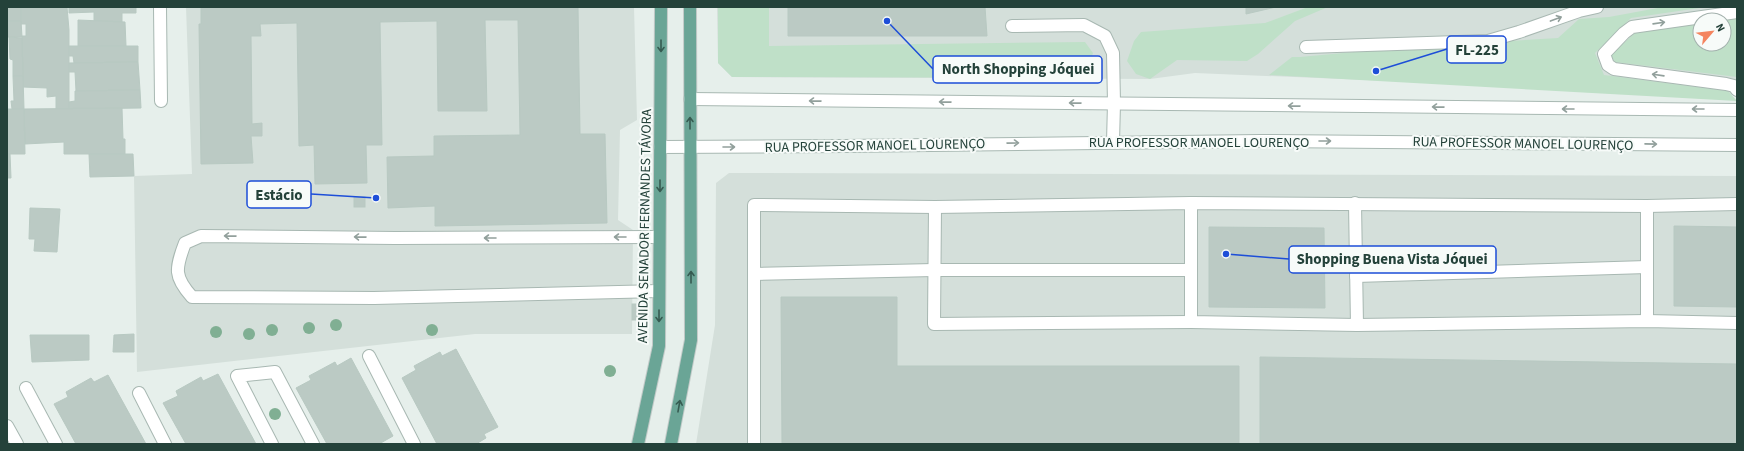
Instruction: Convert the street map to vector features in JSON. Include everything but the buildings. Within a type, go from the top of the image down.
[{"type":"main road","name":"AVENIDA SENADOR FERNANDES TÁVORA","points":[[638,444],[659,346],[661,7]]},
{"type":"main road","points":[[671,444],[691,340],[690,7]]},
{"type":"street","points":[[160,7],[161,101]]},
{"type":"street","points":[[1306,47],[1488,41],[1580,11],[1597,7]]},
{"type":"street","points":[[1737,12],[1632,27],[1604,54],[1606,62],[1610,67],[1726,84],[1734,86],[1737,90]]},
{"type":"street","points":[[1012,26],[1084,25],[1105,36],[1113,53],[1113,142]]},
{"type":"street","points":[[690,99],[1737,110]]},
{"type":"street","name":"RUA PROFESSOR MANOEL LOURENÇO","points":[[660,147],[1113,142],[1438,141],[1737,145]]},
{"type":"street","points":[[1190,322],[1191,203]]},
{"type":"street","points":[[754,444],[754,205],[935,207],[1191,203],[1647,206],[1737,204]]},
{"type":"street","points":[[1355,203],[1357,325]]},
{"type":"street","points":[[1647,206],[1647,321]]},
{"type":"street","points":[[935,207],[934,324],[1190,322],[1357,325],[1647,321],[1737,323]]},
{"type":"street","points":[[659,237],[387,238],[201,236],[185,243],[180,256],[178,273],[181,285],[192,297],[390,297],[632,293],[659,291]]},
{"type":"street","points":[[1356,276],[1647,267]]},
{"type":"street","points":[[755,274],[934,270],[1191,270]]},
{"type":"street","points":[[369,356],[414,444]]},
{"type":"street","points":[[272,444],[237,376],[276,372],[312,444]]},
{"type":"street","points":[[26,388],[56,444]]},
{"type":"street","points":[[139,393],[165,444]]},
{"type":"street","points":[[7,426],[17,444]]},
{"type":"shaded area","points":[[186,7],[634,7],[637,120],[620,130],[618,220],[633,230],[632,334],[475,334],[137,372],[134,176],[192,174]]},
{"type":"shaded area","points":[[717,7],[1737,7],[1737,95],[1195,73],[1150,79],[732,77],[718,63]]},
{"type":"shaded area","points":[[729,173],[1737,176],[1737,444],[696,444],[715,325],[716,183]]},
{"type":"green space","points":[[718,7],[769,7],[769,46],[1085,42],[1093,53],[1090,61],[1090,70],[1082,78],[732,77],[718,63]]},
{"type":"green space","points":[[1308,7],[1328,7],[1295,21],[1258,54],[1247,61],[1177,60],[1150,79],[1136,74],[1127,61],[1134,41],[1141,32],[1265,23]]},
{"type":"green space","points":[[1663,7],[1706,7],[1631,18],[1595,53],[1604,75],[1728,91],[1737,101],[1269,75],[1292,57],[1397,48],[1558,38],[1579,19],[1609,17]]},
{"type":"green space","points":[[1737,18],[1737,77],[1615,62],[1611,55],[1637,31],[1692,24],[1692,52],[1732,52],[1732,19]]},
{"type":"place","name":"North Shopping Jóquei","points":[[887,21]]},
{"type":"place","name":"FL-225","points":[[1376,71]]},
{"type":"place","name":"Estácio","points":[[376,198]]},
{"type":"place","name":"Shopping Buena Vista Jóquei","points":[[1226,254]]}]
